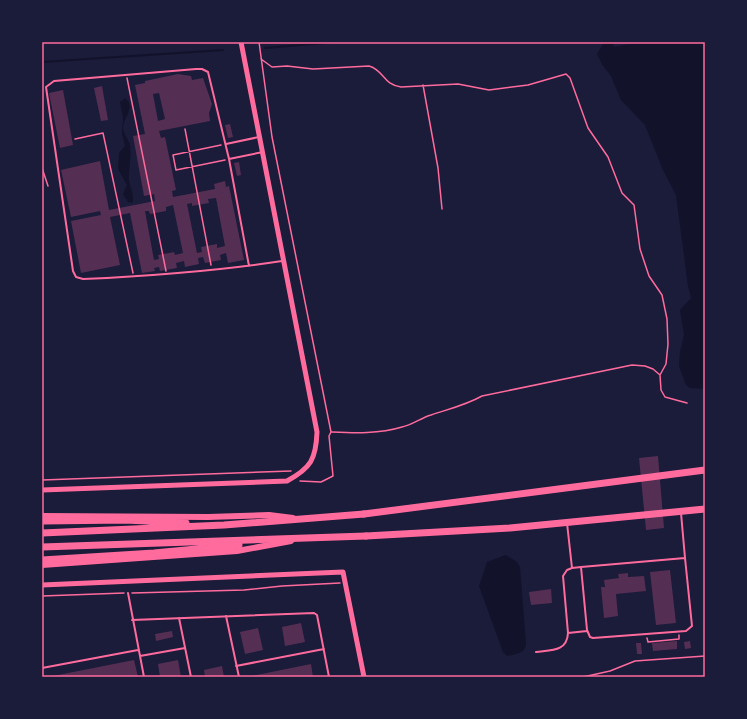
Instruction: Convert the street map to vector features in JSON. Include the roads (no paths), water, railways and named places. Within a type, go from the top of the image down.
[{"type":"highway","points":[[42,533],[224,526],[364,514],[705,470]]},
{"type":"highway","points":[[42,547],[366,536],[510,528],[705,509]]},
{"type":"highway","points":[[42,522],[126,520],[224,526]]},
{"type":"highway","points":[[42,560],[154,553],[308,538]]},
{"type":"main road","points":[[42,516],[208,517],[269,515],[310,519]]},
{"type":"main road","points":[[42,565],[237,551],[308,538]]},
{"type":"street","points":[[42,490],[287,481],[301,474],[310,464],[317,448],[317,432],[241,42]]},
{"type":"street","points":[[42,585],[343,572],[364,677]]},
{"type":"lane","points":[[249,266],[211,79],[205,70],[196,69],[126,74],[54,81],[46,87],[73,271],[76,276],[83,279],[167,275],[212,271],[249,266],[284,261]]},
{"type":"lane","points":[[225,144],[260,137]]},
{"type":"lane","points":[[228,159],[263,152]]},
{"type":"lane","points":[[581,567],[587,631],[590,637],[686,631],[692,626],[681,512]]},
{"type":"lane","points":[[567,523],[572,568]]},
{"type":"lane","points":[[536,652],[559,649],[566,642],[568,633],[563,576],[567,570],[581,567],[685,558]]},
{"type":"lane","points":[[128,593],[144,677]]},
{"type":"lane","points":[[132,620],[314,613],[317,615],[329,677]]},
{"type":"lane","points":[[226,616],[239,677]]},
{"type":"lane","points":[[180,618],[191,677]]},
{"type":"lane","points":[[568,633],[587,631]]},
{"type":"lane","points":[[140,656],[185,648]]},
{"type":"lane","points":[[236,666],[324,649]]},
{"type":"lane","points":[[42,668],[138,650]]},
{"type":"waterway","points":[[265,48],[337,42]]},
{"type":"waterway","points":[[42,62],[223,50]]}]
